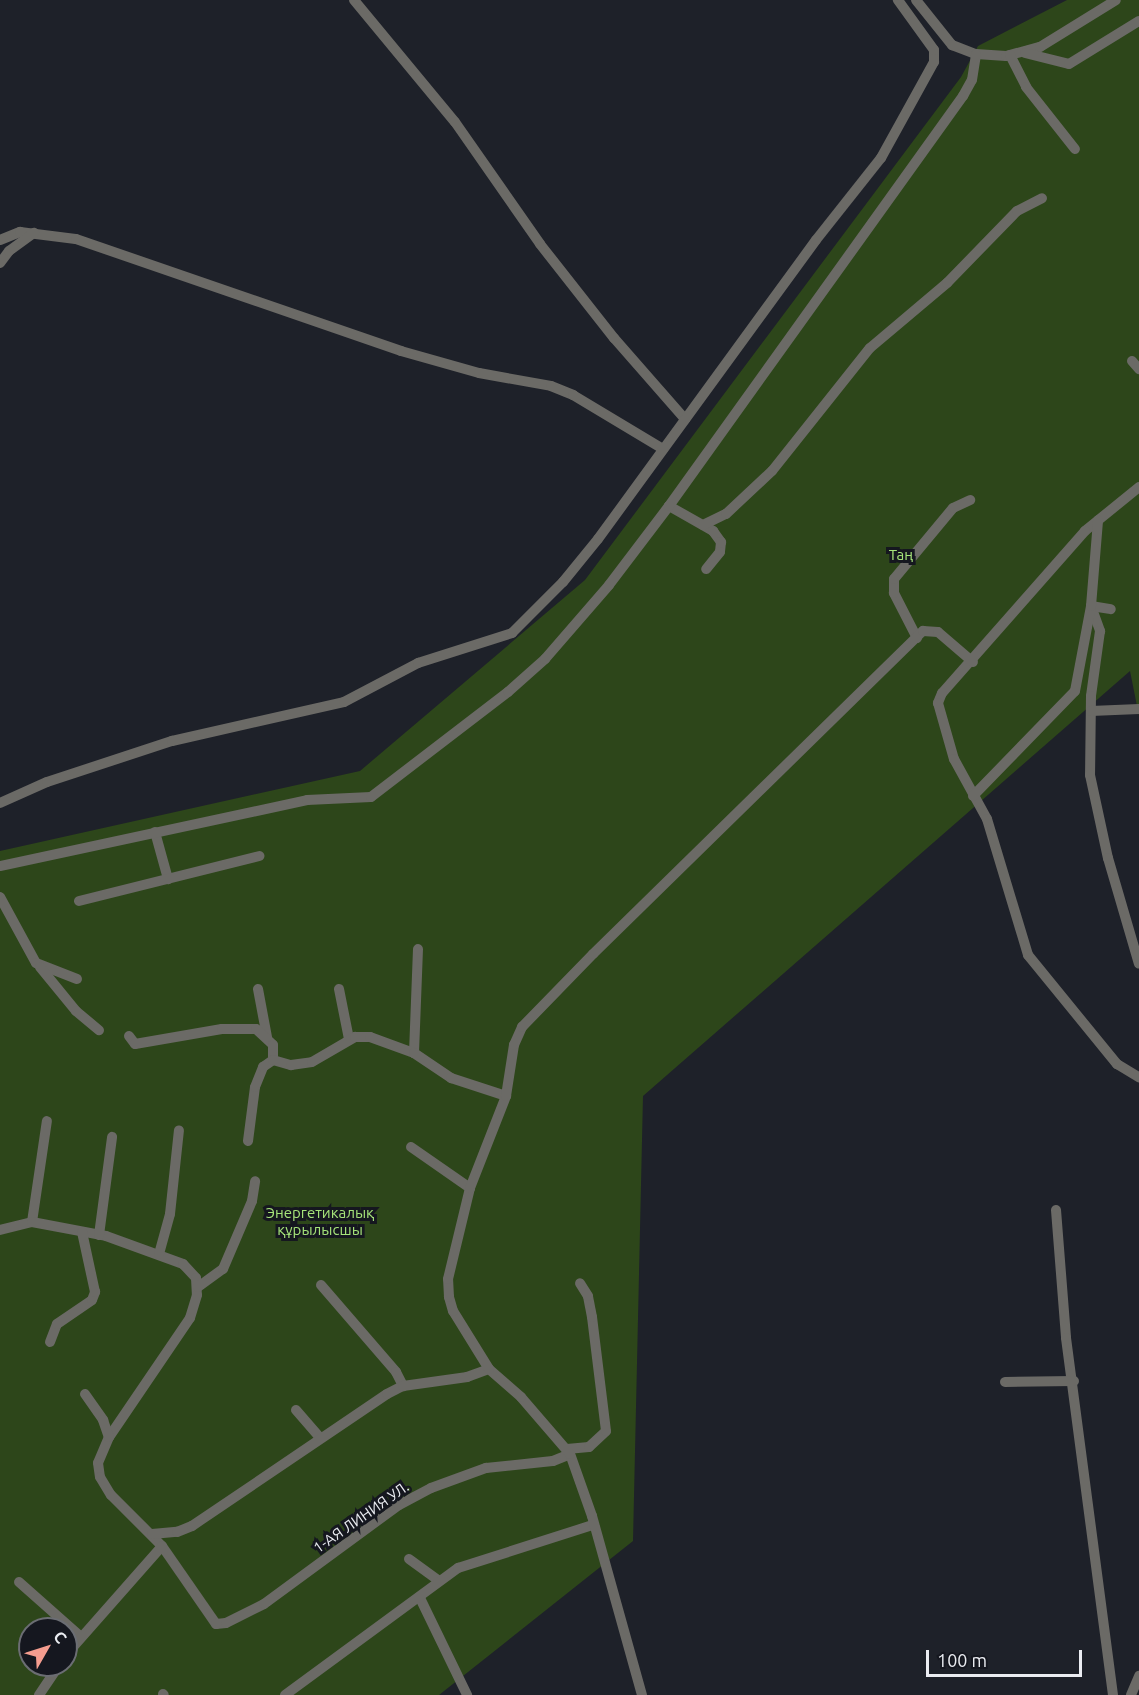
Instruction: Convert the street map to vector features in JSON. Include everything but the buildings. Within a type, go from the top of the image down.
[{"type":"street","points":[[354,0],[455,122],[540,244],[614,338],[685,419]]},
{"type":"street","points":[[0,803],[47,782],[172,741],[344,702],[418,663],[512,633],[563,582],[816,240],[881,158],[934,62],[934,50],[898,0]]},
{"type":"street","points":[[916,0],[952,45],[976,54],[1010,56],[1025,53],[1116,0]]},
{"type":"street","points":[[1025,53],[1069,64],[1139,21]]},
{"type":"street","points":[[0,866],[307,800],[360,799],[376,795],[546,659],[609,585],[669,506],[963,96],[972,80],[976,54]]},
{"type":"street","points":[[1010,56],[1026,87],[1075,150]]},
{"type":"street","points":[[703,525],[726,514],[772,471],[870,348],[947,283],[1017,211],[1042,198]]},
{"type":"street","points":[[0,240],[20,232],[34,232],[101,246],[442,363],[551,387],[573,395],[663,449]]},
{"type":"street","points":[[0,263],[9,251],[34,232]]},
{"type":"street","points":[[1139,488],[1080,536],[973,662],[942,693],[938,703],[946,739],[973,796],[987,819],[1028,955],[1117,1064],[1139,1077]]},
{"type":"street","points":[[917,638],[894,593],[894,579],[953,507],[969,500]]},
{"type":"street","points":[[669,506],[715,533],[722,548],[706,569]]},
{"type":"street","points":[[973,796],[1075,691],[1091,606],[1098,520]]},
{"type":"street","points":[[1091,606],[1111,609]]},
{"type":"street","points":[[1091,606],[1100,631],[1091,711],[1090,775],[1108,858],[1139,964]]},
{"type":"street","points":[[642,1695],[569,1452],[521,1397],[489,1369],[453,1311],[449,1297],[448,1279],[470,1188],[506,1096],[514,1045],[522,1027],[923,631],[933,630],[973,662]]},
{"type":"street","points":[[1091,711],[1139,709]]},
{"type":"street","points":[[155,832],[168,879]]},
{"type":"street","points":[[79,901],[259,856]]},
{"type":"street","points":[[0,897],[40,967],[76,1011],[99,1030]]},
{"type":"street","points":[[414,1053],[418,949]]},
{"type":"street","points":[[40,967],[77,979]]},
{"type":"street","points":[[258,989],[267,1038]]},
{"type":"street","points":[[339,989],[349,1039]]},
{"type":"street","points":[[129,1036],[135,1044],[242,1028],[256,1029],[267,1038],[273,1045],[273,1060],[259,1073],[248,1141]]},
{"type":"street","points":[[273,1060],[302,1065],[349,1039],[370,1037],[414,1053],[451,1078],[506,1096]]},
{"type":"street","points":[[32,1222],[47,1121]]},
{"type":"street","points":[[159,1254],[170,1214],[179,1130]]},
{"type":"street","points":[[99,1235],[112,1137]]},
{"type":"street","points":[[411,1147],[470,1188]]},
{"type":"street","points":[[198,1287],[223,1269],[252,1201],[255,1181]]},
{"type":"street","points":[[1056,1210],[1064,1317],[1113,1695]]},
{"type":"street","points":[[0,1230],[32,1222],[99,1235],[183,1264],[196,1278],[198,1287],[195,1305],[179,1336],[109,1437],[98,1463],[104,1485],[162,1546],[78,1639]]},
{"type":"street","points":[[50,1341],[57,1324],[92,1300],[94,1292],[82,1232]]},
{"type":"street","name":"1-АЯ ЛИНИЯ УЛ.","points":[[162,1546],[216,1624],[226,1623],[264,1604],[399,1505],[431,1488],[477,1470],[553,1461],[569,1452],[589,1447],[606,1431],[592,1317],[588,1296],[580,1283]]},
{"type":"street","points":[[321,1285],[396,1372],[403,1386]]},
{"type":"street","points":[[152,1534],[177,1532],[192,1526],[320,1438],[403,1386],[467,1377],[489,1369]]},
{"type":"street","points":[[1005,1382],[1074,1381]]},
{"type":"street","points":[[84,1394],[103,1420],[109,1437]]},
{"type":"street","points":[[296,1410],[320,1438]]},
{"type":"street","points":[[285,1695],[458,1568],[491,1555],[592,1525]]},
{"type":"street","points":[[409,1559],[439,1581]]},
{"type":"street","points":[[19,1582],[80,1636]]},
{"type":"street","points":[[420,1598],[467,1695]]},
{"type":"street","points":[[1131,1695],[1139,1676]]},
{"type":"street","points":[[39,1695],[51,1677]]},
{"type":"green space","points":[[1067,0],[1139,0],[1139,716],[1130,671],[643,1096],[633,1541],[439,1695],[0,1695],[0,851],[360,771],[585,580],[961,77],[978,46]]},
{"type":"park label","name":"Таң","points":[[901,555]]},
{"type":"park label","name":"Энергетикалық құрылысшы","points":[[320,1220]]}]
